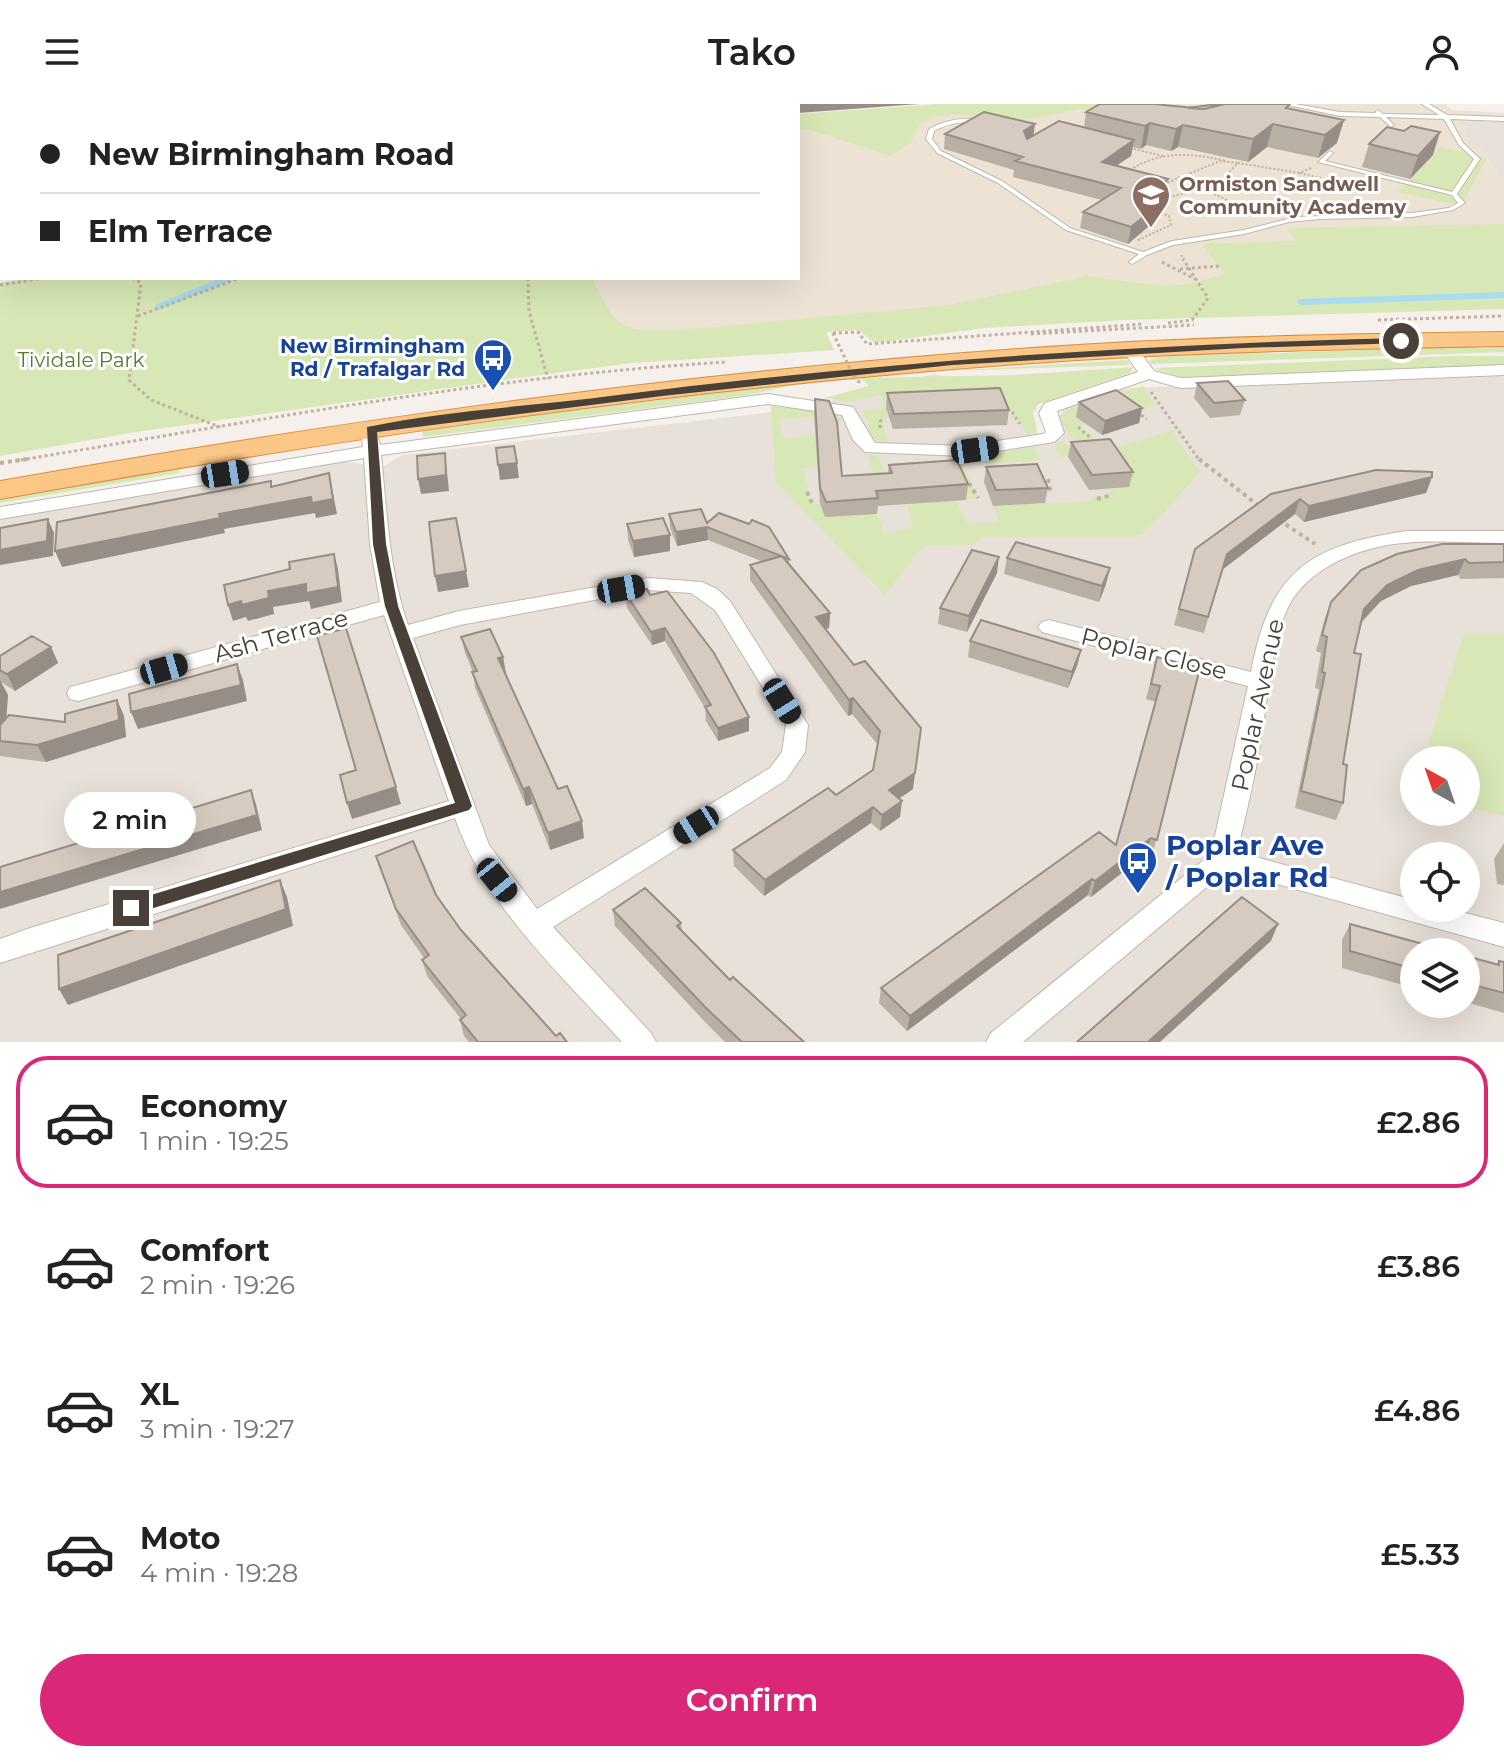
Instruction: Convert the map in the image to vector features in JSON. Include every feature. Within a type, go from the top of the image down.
[{"type":"highway","points":[[0,490],[141,464],[371,433],[670,379],[945,352],[1235,335],[1504,328]]},
{"type":"highway","points":[[0,476],[920,365],[1131,351],[1504,339]]},
{"type":"street","points":[[1131,351],[1144,376]]},
{"type":"street","points":[[0,513],[371,433],[768,399],[847,411],[859,438],[871,448],[965,451],[1048,438],[1055,433],[1047,413],[1051,407],[1144,376],[1180,383],[1504,370]]},
{"type":"street","points":[[371,433],[380,544],[391,606],[478,849],[497,880],[534,925],[641,1042]]},
{"type":"street","name":"Poplar Avenue","points":[[1223,859],[1247,755],[1269,632],[1284,596],[1306,572],[1334,555],[1368,543],[1406,537],[1504,537]]},
{"type":"street","points":[[402,634],[459,618],[648,584],[695,587],[710,594],[723,606],[797,725],[797,745],[791,761],[778,774],[534,925]]},
{"type":"street","name":"Ash Terrace","points":[[78,693],[391,606]]},
{"type":"street","name":"Poplar Close","points":[[1049,627],[1258,681]]},
{"type":"street","points":[[0,951],[464,806]]},
{"type":"street","points":[[1001,1042],[1223,859],[1504,935]]},
{"type":"lane","points":[[1425,104],[1446,117],[1461,144],[1477,159],[1454,194]]},
{"type":"lane","points":[[1276,105],[1322,108],[1340,114],[1378,112],[1504,119]]},
{"type":"lane","points":[[1378,112],[1391,125]]},
{"type":"lane","points":[[992,122],[956,120],[931,130],[929,139],[939,152],[1000,182],[1068,229],[1144,254]]},
{"type":"lane","points":[[1132,262],[1166,243],[1243,232],[1300,218],[1445,213],[1462,203],[1454,194],[1321,162],[1330,153]]},
{"type":"path","points":[[1122,146],[1163,156],[1195,153],[1300,173]]},
{"type":"path","points":[[1126,173],[1163,156]]},
{"type":"path","points":[[1161,189],[1162,185],[1178,177],[1226,161]]},
{"type":"path","points":[[1131,246],[1149,232],[1171,225],[1169,216],[1149,209],[1168,195],[1205,190],[1228,176],[1238,163]]},
{"type":"path","points":[[1178,177],[1271,221]]},
{"type":"path","points":[[862,384],[855,379],[833,333],[858,332],[867,344],[895,344],[1012,330],[1192,320],[1208,298],[1200,281],[1157,259]]},
{"type":"path","points":[[1177,270],[1219,266]]},
{"type":"path","points":[[0,285],[31,280]]},
{"type":"path","points":[[136,280],[141,283],[138,316],[127,357],[129,380],[151,400],[222,428]]},
{"type":"path","points":[[138,316],[235,280]]},
{"type":"path","points":[[528,280],[529,311],[548,379]]},
{"type":"path","points":[[0,463],[626,368],[730,361]]},
{"type":"path","points":[[1144,376],[1204,466],[1262,508]]},
{"type":"path","points":[[1130,409],[1147,419]]},
{"type":"path","points":[[1012,412],[1020,424]]},
{"type":"path","points":[[880,430],[881,418]]},
{"type":"path","points":[[1078,427],[1091,438]]},
{"type":"path","points":[[1048,479],[1051,493]]},
{"type":"path","points":[[969,483],[978,498]]},
{"type":"path","points":[[807,492],[812,503]]},
{"type":"path","points":[[1097,499],[1112,495]]},
{"type":"path","points":[[1275,517],[1334,555]]},
{"type":"shaded area","name":"Ormiston Sandwell Community Academy","points":[[939,104],[1446,104],[1452,110],[1504,113],[1504,122],[1461,121],[1471,146],[1479,147],[1504,181],[1504,293],[839,323],[541,367],[536,280],[800,280],[800,114]]},
{"type":"shaded area","points":[[1460,120],[1504,122],[1504,181],[1479,147],[1471,146]]},
{"type":"shaded area","points":[[934,374],[1008,390],[1039,436],[1054,435],[1064,408],[1100,394],[1129,388],[1504,374],[1504,1042],[0,1042],[0,518],[318,465],[345,462],[384,466],[402,455],[799,409]]},
{"type":"green space","points":[[939,104],[1152,104],[1100,111],[1082,109],[1012,122],[959,114],[934,117],[919,124],[912,142],[891,156],[800,129],[800,114]]},
{"type":"green space","points":[[1440,147],[1487,158],[1461,206],[1398,192]]},
{"type":"green space","name":"Tividale Park","points":[[1504,224],[1504,309],[1124,320],[985,328],[875,343],[858,330],[826,332],[834,350],[632,363],[136,432],[0,456],[0,283],[18,280],[593,280],[608,309],[624,325],[645,330],[680,330],[949,305],[1088,276],[1161,286],[1190,284],[1225,274],[1202,244],[1296,241],[1287,228]]},
{"type":"green space","points":[[1504,345],[1504,352],[1151,364],[1149,360],[1159,357]]},
{"type":"green space","points":[[1504,356],[1504,366],[1180,377],[1154,368]]},
{"type":"green space","points":[[1127,360],[1130,365],[949,371]]},
{"type":"green space","points":[[1133,367],[1130,373],[1038,404],[1033,413],[1037,431],[1028,435],[1012,412],[882,418],[888,444],[870,435],[868,421],[862,411],[886,408],[881,395],[849,402],[824,398],[869,386],[861,378],[1016,375]]},
{"type":"green space","points":[[807,382],[749,395],[423,437],[422,429]]},
{"type":"green space","points":[[1143,386],[1155,405],[1139,411],[1150,419],[1130,409],[1079,427],[1099,442],[1070,437],[1059,416],[1069,409]]},
{"type":"green space","points":[[771,406],[826,411],[843,420],[830,421],[828,416],[779,420],[783,438],[836,434],[816,437],[819,467],[803,468],[812,503],[877,514],[884,533],[913,528],[907,504],[884,505],[868,458],[870,454],[878,456],[893,494],[961,489],[949,459],[960,458],[978,498],[956,501],[968,524],[999,522],[993,506],[1092,501],[1092,497],[1111,495],[1108,489],[1129,487],[1085,456],[1060,457],[1053,441],[1086,448],[1114,447],[1173,429],[1175,437],[1200,472],[1145,533],[1132,537],[982,537],[972,545],[923,546],[885,595],[776,482]]},
{"type":"green space","points":[[1033,447],[1041,460],[986,464],[980,456]]},
{"type":"green space","points":[[179,463],[179,473],[0,503],[0,494]]},
{"type":"green space","points":[[1464,634],[1504,634],[1504,816],[1480,810],[1480,746],[1428,746]]},
{"type":"building","points":[[1100,104],[1154,104],[1204,109],[1225,104],[1290,104],[1286,108],[1344,120],[1325,135],[1273,124],[1253,139],[1183,125],[1176,129],[1150,123],[1145,126],[1086,112]]},
{"type":"building","points":[[1225,104],[1204,109],[1188,108]]},
{"type":"building","points":[[984,112],[1035,124],[1024,131],[1027,139],[1059,121],[1134,140],[1102,162],[1168,179],[1146,195],[1160,198],[1155,203],[1159,204],[1131,227],[1083,212],[1121,188],[1015,161],[1023,157],[945,134]]},
{"type":"building","points":[[1411,126],[1440,132],[1418,156],[1369,144],[1387,127],[1404,131]]},
{"type":"building","points":[[1228,381],[1245,400],[1214,403],[1197,383]]},
{"type":"building","points":[[1000,388],[1009,410],[894,414],[887,393]]},
{"type":"building","points":[[1116,390],[1142,408],[1105,421],[1079,402]]},
{"type":"building","points":[[815,399],[829,401],[837,422],[842,476],[892,473],[889,465],[957,460],[968,484],[876,491],[878,498],[826,502],[820,488]]},
{"type":"building","points":[[1110,439],[1133,472],[1092,475],[1071,442]]},
{"type":"building","points":[[514,446],[517,463],[498,465],[496,448]]},
{"type":"building","points":[[445,453],[446,475],[418,479],[417,456]]},
{"type":"building","points":[[1037,464],[1048,488],[996,490],[986,467]]},
{"type":"building","points":[[1376,470],[1432,472],[1432,477],[1309,506],[1300,499],[1227,554],[1208,617],[1179,609],[1195,549],[1271,494]]},
{"type":"building","points":[[329,473],[333,499],[312,503],[311,497],[219,514],[220,518],[55,551],[57,522],[271,481],[271,487]]},
{"type":"building","points":[[701,509],[707,523],[719,513],[749,524],[752,520],[769,527],[789,559],[707,527],[676,532],[669,514]]},
{"type":"building","points":[[456,518],[466,571],[435,576],[429,522]]},
{"type":"building","points":[[663,518],[670,535],[633,541],[627,524]]},
{"type":"building","points":[[48,519],[47,541],[0,550],[0,528]]},
{"type":"building","points":[[1016,542],[1110,568],[1102,586],[1007,558]]},
{"type":"building","points":[[1442,544],[1504,544],[1504,562],[1469,563],[1465,559],[1418,570],[1387,585],[1364,609],[1354,653],[1361,654],[1343,764],[1347,765],[1343,803],[1301,791],[1325,673],[1322,672],[1327,637],[1322,635],[1331,602],[1361,570],[1397,554]]},
{"type":"building","points":[[972,550],[999,557],[969,616],[940,608]]},
{"type":"building","points":[[334,554],[338,587],[306,593],[306,584],[268,591],[269,598],[228,605],[224,585],[290,569],[289,562]]},
{"type":"building","points":[[782,556],[830,613],[816,617],[854,665],[865,661],[921,728],[915,773],[889,790],[902,801],[882,815],[873,807],[765,880],[733,850],[828,788],[836,795],[873,770],[880,731],[853,698],[849,700],[750,565]]},
{"type":"building","points":[[647,589],[650,595],[667,591],[714,653],[749,717],[718,728],[705,707],[711,705],[665,628],[651,632],[626,594]]},
{"type":"building","points":[[981,620],[1081,650],[1072,672],[970,641]]},
{"type":"building","points":[[346,628],[396,787],[347,803],[340,775],[356,770],[317,636]]},
{"type":"building","points":[[490,629],[503,657],[498,658],[558,789],[567,786],[582,821],[548,833],[529,787],[523,789],[472,672],[477,671],[461,637]]},
{"type":"building","points":[[32,636],[51,647],[7,674],[0,670],[0,656]]},
{"type":"building","points":[[1157,657],[1200,668],[1157,840],[1151,838],[1095,881],[1092,879],[910,1016],[881,988],[1099,832],[1116,845],[1160,686],[1151,684]]},
{"type":"building","points":[[237,664],[241,685],[131,712],[129,694]]},
{"type":"building","points":[[117,700],[119,720],[37,745],[0,741],[0,725],[9,715],[65,722],[65,714]]},
{"type":"building","points":[[251,790],[257,815],[0,892],[0,867]]},
{"type":"building","points":[[413,841],[436,895],[461,930],[556,1036],[560,1033],[567,1042],[478,1042],[460,1020],[466,1015],[422,960],[429,955],[396,909],[376,856]]},
{"type":"building","points":[[280,880],[286,909],[59,989],[58,955]]},
{"type":"building","points":[[645,888],[681,923],[677,926],[730,980],[733,977],[804,1042],[742,1042],[706,1008],[613,910]]},
{"type":"building","points":[[1242,897],[1278,924],[1148,1042],[1077,1042]]},
{"type":"building","points":[[1350,924],[1401,938],[1400,965],[1350,951]]},
{"type":"building","points":[[1480,960],[1499,965],[1499,961],[1504,962],[1504,993],[1480,987]]},
{"type":"waterway","points":[[158,307],[224,280]]},
{"type":"waterway","points":[[1301,302],[1504,295]]},
{"type":"place","name":"Ormiston Sandwell Community Academy","points":[[1151,229]]},
{"type":"place","name":"New Birmingham Rd / Trafalgar Rd","points":[[493,392]]},
{"type":"place","name":"Poplar Ave / Poplar Rd","points":[[1138,895]]},
{"type":"route","points":[[131,908],[464,806],[391,606],[380,544],[371,430],[662,393],[952,362],[1243,345],[1401,341]]}]
